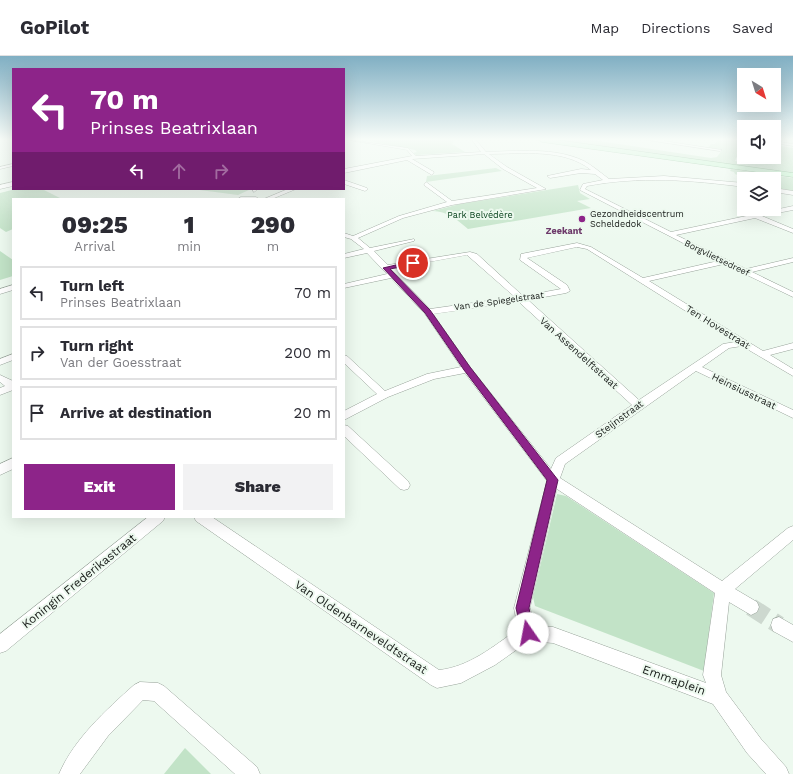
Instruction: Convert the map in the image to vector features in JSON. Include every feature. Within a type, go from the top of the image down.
[{"type":"main road","points":[[776,174],[793,176]]},
{"type":"street","points":[[353,238],[401,217],[451,203],[543,189],[515,174]]},
{"type":"street","points":[[550,176],[565,174]]},
{"type":"street","points":[[597,174],[607,180],[640,178],[696,180],[737,184]]},
{"type":"street","name":"Borgvlietsedreef","points":[[607,180],[585,185],[582,188],[593,197],[793,295]]},
{"type":"street","points":[[345,182],[366,189]]},
{"type":"street","points":[[0,187],[12,184]]},
{"type":"street","points":[[426,184],[451,203]]},
{"type":"street","points":[[270,198],[290,190]]},
{"type":"street","points":[[781,191],[793,193]]},
{"type":"street","points":[[781,211],[793,208]]},
{"type":"street","points":[[670,234],[756,216],[793,231]]},
{"type":"street","points":[[345,235],[353,238],[364,245],[368,252],[389,271],[428,312],[467,369],[553,480],[751,607]]},
{"type":"street","points":[[345,256],[368,252],[376,247],[412,240]]},
{"type":"street","name":"Ten Hovestraat","points":[[564,287],[523,258],[524,256],[582,245],[644,280],[793,373]]},
{"type":"street","name":"Van Assendelftstraat","points":[[389,271],[468,253],[474,256],[638,405]]},
{"type":"street","points":[[745,271],[793,260]]},
{"type":"street","points":[[644,280],[723,262]]},
{"type":"street","points":[[345,286],[389,271]]},
{"type":"street","points":[[0,292],[12,287]]},
{"type":"street","name":"Van de Spiegelstraat","points":[[428,312],[566,291],[564,287]]},
{"type":"street","name":"Steijnstraat","points":[[553,480],[560,461],[638,405],[726,346],[743,343]]},
{"type":"street","points":[[762,354],[793,346]]},
{"type":"street","points":[[0,362],[12,357]]},
{"type":"street","points":[[345,359],[384,395]]},
{"type":"street","name":"Heinsiusstraat","points":[[695,367],[793,414]]},
{"type":"street","points":[[345,415],[384,395],[431,376],[467,369]]},
{"type":"street","points":[[0,378],[12,385]]},
{"type":"street","points":[[0,392],[12,386]]},
{"type":"street","points":[[345,430],[404,485]]},
{"type":"street","points":[[0,470],[12,464]]},
{"type":"street","points":[[528,633],[522,608],[553,480]]},
{"type":"street","name":"Koningin Frederikastraat","points":[[0,645],[157,518]]},
{"type":"street","name":"Van Oldenbarneveldtstraat","points":[[202,518],[437,679],[455,677],[469,670],[489,659],[528,633]]},
{"type":"street","points":[[723,590],[793,532]]},
{"type":"street","name":"Emmaplein","points":[[719,696],[712,675],[723,590]]},
{"type":"street","points":[[779,625],[793,634]]},
{"type":"street","name":"Emmaplein","points":[[528,633],[553,635],[719,696]]},
{"type":"street","points":[[69,774],[80,756],[107,724],[140,690],[158,692],[250,774]]},
{"type":"street","points":[[719,696],[754,746],[779,774]]},
{"type":"green space","points":[[449,174],[485,174],[426,182],[427,176]]},
{"type":"green space","points":[[781,176],[793,178],[793,192],[781,190]]},
{"type":"green space","name":"Park Belvédère","points":[[578,185],[580,193],[590,199],[577,201],[591,208],[468,229],[447,214],[433,211],[460,204]]},
{"type":"green space","points":[[12,190],[44,190],[60,198],[12,198],[12,229],[6,232],[0,228],[0,193]]},
{"type":"green space","points":[[200,190],[249,190],[238,195]]},
{"type":"green space","points":[[0,251],[12,259],[12,276],[0,280]]},
{"type":"green space","points":[[557,494],[566,496],[714,593],[704,671],[535,606],[533,597]]},
{"type":"green space","points":[[185,748],[211,774],[164,774]]},
{"type":"tunnel","points":[[751,607],[779,625]]},
{"type":"place","name":"Gezondheidscentrum Scheldedok","points":[[582,219]]},
{"type":"district","name":"Zeekant","points":[[564,231]]},
{"type":"route","points":[[413,263],[386,268],[428,312],[467,369],[541,467],[553,480],[522,608],[528,633]]}]
